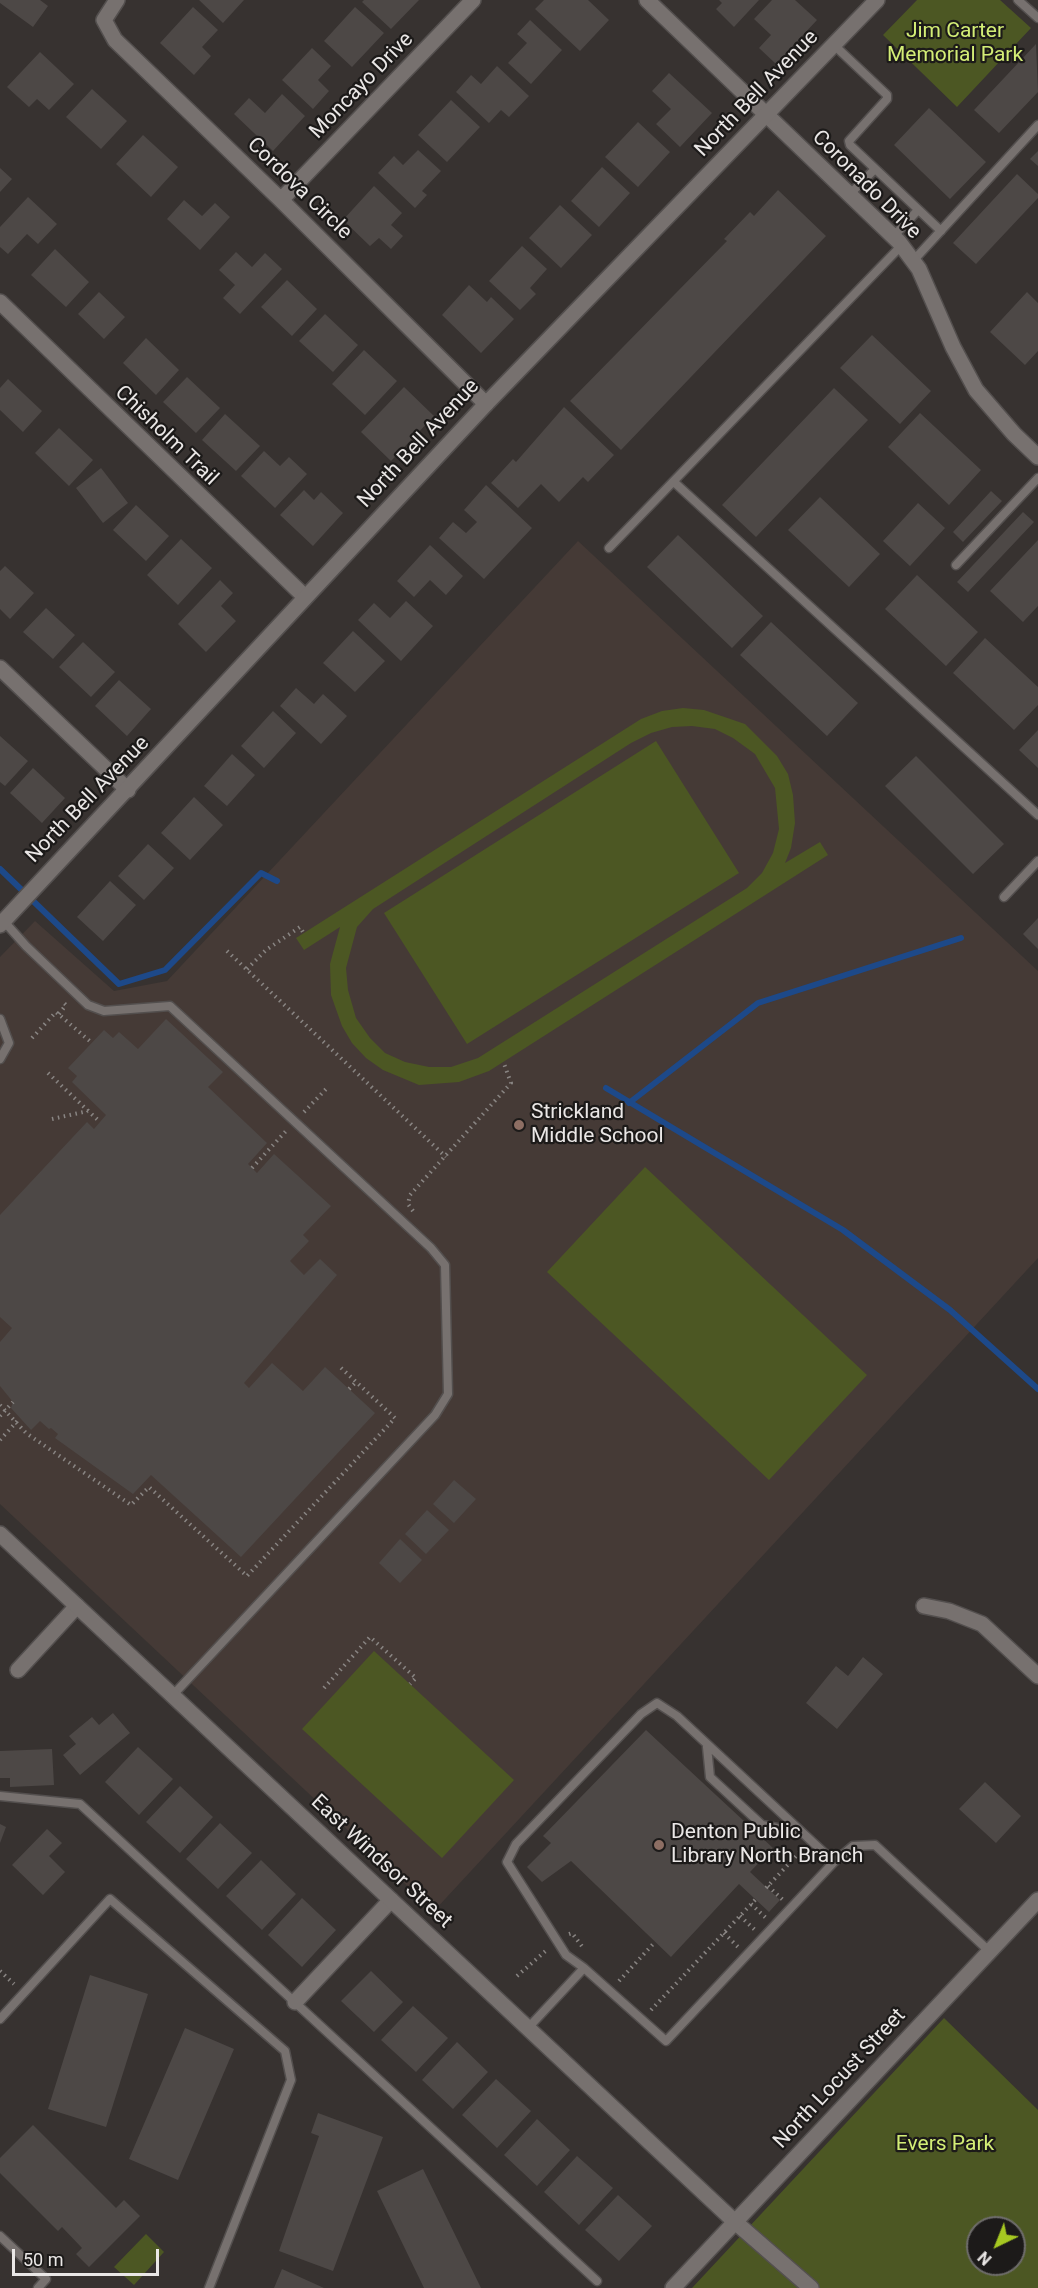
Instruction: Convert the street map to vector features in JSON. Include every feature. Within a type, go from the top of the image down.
[{"type":"street","name":"Cordova Circle","points":[[117,0],[104,20],[115,40],[282,200],[486,404]]},
{"type":"street","name":"Moncayo Drive","points":[[282,200],[473,0]]},
{"type":"street","name":"Coronado Drive","points":[[646,0],[897,241],[913,261],[928,287],[953,347],[976,390],[1014,434],[1038,457]]},
{"type":"street","name":"North Bell Avenue","points":[[3,920],[128,790],[486,404],[877,0]]},
{"type":"street","name":"Chisholm Trail","points":[[0,302],[305,597]]},
{"type":"street","points":[[0,668],[128,790]]},
{"type":"street","name":"East Windsor Street","points":[[0,1533],[734,2221],[810,2288]]},
{"type":"street","points":[[18,1670],[78,1606]]},
{"type":"street","points":[[924,1606],[949,1611],[982,1624],[1038,1676]]},
{"type":"street","points":[[295,2002],[392,1900]]},
{"type":"street","name":"North Locust Street","points":[[673,2288],[1038,1900]]},
{"type":"lane","points":[[1018,0],[1038,18]]},
{"type":"lane","points":[[834,45],[887,95],[887,99],[849,141],[850,145],[941,231]]},
{"type":"lane","points":[[913,261],[1038,125]]},
{"type":"lane","points":[[850,194],[875,169]]},
{"type":"lane","points":[[609,548],[674,482],[897,241],[918,210]]},
{"type":"lane","points":[[956,565],[1038,478]]},
{"type":"lane","points":[[674,482],[1038,815]]},
{"type":"lane","points":[[1004,897],[1038,861]]},
{"type":"lane","points":[[3,920],[26,946],[88,1005],[104,1011],[170,1006],[431,1248],[445,1265],[448,1394],[435,1415],[173,1695]]},
{"type":"lane","points":[[0,1019],[9,1043],[0,1059]]},
{"type":"lane","points":[[834,1862],[707,1747],[677,1716],[657,1703],[641,1714],[516,1844],[507,1862],[566,1955],[584,1968],[666,2041],[834,1862],[853,1846],[875,1845],[988,1952]]},
{"type":"lane","points":[[707,1747],[711,1777],[762,1825],[802,1833]]},
{"type":"lane","points":[[0,1796],[80,1804],[597,2281]]},
{"type":"lane","points":[[0,2019],[110,1899],[285,2051],[291,2080],[209,2288]]},
{"type":"lane","points":[[528,2028],[584,1968]]},
{"type":"lane","points":[[0,2236],[46,2279],[38,2288]]},
{"type":"path","points":[[247,969],[266,950],[300,927],[304,934]]},
{"type":"path","points":[[227,951],[446,1157]]},
{"type":"path","points":[[32,1038],[56,1012],[92,1043]]},
{"type":"path","points":[[413,1211],[408,1204],[410,1195],[511,1083],[503,1061]]},
{"type":"path","points":[[48,1074],[100,1122]]},
{"type":"path","points":[[303,1113],[327,1088]]},
{"type":"path","points":[[52,1119],[89,1111]]},
{"type":"path","points":[[252,1168],[288,1129]]},
{"type":"path","points":[[0,1405],[16,1424],[83,1474],[131,1505],[149,1487],[247,1576],[395,1418],[339,1366]]},
{"type":"path","points":[[349,1389],[356,1382]]},
{"type":"path","points":[[0,1416],[13,1402]]},
{"type":"path","points":[[0,1440],[20,1418]]},
{"type":"path","points":[[324,1688],[370,1637],[416,1678],[410,1684]]},
{"type":"path","points":[[766,1888],[801,1851]]},
{"type":"path","points":[[643,2003],[650,2011],[756,1899]]},
{"type":"path","points":[[751,1904],[774,1926]]},
{"type":"path","points":[[569,1934],[572,1933],[586,1951]]},
{"type":"path","points":[[724,1933],[747,1955]]},
{"type":"path","points":[[619,1981],[656,1942]]},
{"type":"path","points":[[517,1976],[550,1948]]},
{"type":"path","points":[[0,1971],[24,1993]]},
{"type":"path","points":[[614,1977],[627,1988]]},
{"type":"shaded area","name":"Strickland Middle School","points":[[578,541],[1038,971],[1038,1258],[434,1911],[0,1504],[0,957],[35,921],[114,991],[167,981]]},
{"type":"green space","name":"Jim Carter Memorial Park","points":[[917,0],[1000,0],[1031,28],[957,107],[883,35]]},
{"type":"green space","points":[[683,708],[704,710],[745,724],[777,756],[788,774],[793,795],[795,823],[791,848],[785,863],[820,842],[828,855],[489,1071],[459,1082],[419,1085],[383,1070],[366,1058],[352,1043],[342,1026],[331,995],[330,964],[340,927],[304,950],[296,938],[641,719],[662,711]],"holes":[[[692,726],[715,729],[733,738],[755,754],[775,788],[779,829],[773,853],[762,873],[747,888],[478,1058],[451,1067],[429,1067],[405,1062],[385,1053],[370,1038],[356,1018],[348,990],[346,968],[357,927],[373,909],[631,743],[651,733],[672,727]]]},
{"type":"green space","points":[[656,741],[739,873],[467,1044],[384,913]]},
{"type":"green space","points":[[645,1167],[867,1375],[769,1480],[547,1272]]},
{"type":"green space","points":[[374,1651],[514,1780],[442,1858],[302,1729]]},
{"type":"green space","name":"Evers Park","points":[[944,2018],[1038,2110],[1038,2288],[692,2288]]},
{"type":"green space","points":[[146,2234],[164,2252],[134,2285],[114,2267]]},
{"type":"building","points":[[0,0],[40,0],[48,6],[33,27],[0,3]]},
{"type":"building","points":[[199,0],[244,0],[223,23]]},
{"type":"building","points":[[364,0],[419,0],[391,29],[362,2]]},
{"type":"building","points":[[544,0],[588,0],[609,20],[580,51],[535,9]]},
{"type":"building","points":[[719,0],[759,0],[734,27],[716,9],[722,3]]},
{"type":"building","points":[[772,0],[795,0],[817,20],[776,64],[759,48],[771,35],[754,19]]},
{"type":"building","points":[[193,7],[218,30],[202,47],[211,56],[194,75],[160,43]]},
{"type":"building","points":[[355,7],[384,33],[352,67],[324,41]]},
{"type":"building","points":[[530,20],[562,50],[531,84],[508,63],[527,43],[517,34]]},
{"type":"building","points":[[1036,44],[1038,92],[999,133],[974,110]]},
{"type":"building","points":[[312,48],[331,66],[318,80],[329,91],[313,109],[282,80]]},
{"type":"building","points":[[40,52],[74,84],[49,110],[37,99],[29,107],[7,87]]},
{"type":"building","points":[[497,66],[529,96],[509,117],[501,110],[489,123],[456,92],[471,75],[481,84]]},
{"type":"building","points":[[669,73],[712,113],[680,147],[656,124],[671,109],[652,91]]},
{"type":"building","points":[[92,89],[127,121],[101,149],[66,117]]},
{"type":"building","points":[[282,94],[305,116],[273,151],[234,114],[249,98],[265,113]]},
{"type":"building","points":[[451,100],[480,127],[447,162],[418,135]]},
{"type":"building","points":[[929,108],[986,162],[950,199],[894,145]]},
{"type":"building","points":[[638,122],[670,152],[638,187],[605,157]]},
{"type":"building","points":[[143,135],[178,167],[151,197],[116,164]]},
{"type":"building","points":[[418,150],[441,171],[422,191],[427,195],[415,208],[378,173],[394,156],[403,165]]},
{"type":"building","points":[[1038,151],[1038,166],[1030,159]]},
{"type":"building","points":[[602,167],[630,193],[599,227],[571,201]]},
{"type":"building","points":[[0,168],[12,179],[0,192]]},
{"type":"building","points":[[1017,174],[1038,194],[1038,198],[976,264],[953,243]]},
{"type":"building","points":[[374,186],[402,213],[391,225],[403,236],[391,249],[379,238],[370,246],[343,220]]},
{"type":"building","points":[[778,190],[826,236],[621,450],[570,401],[727,241],[724,239],[750,212],[754,216]]},
{"type":"building","points":[[28,197],[57,224],[38,244],[27,234],[8,254],[0,247],[0,227]]},
{"type":"building","points":[[184,200],[202,216],[215,203],[230,217],[200,250],[167,219]]},
{"type":"building","points":[[560,205],[592,235],[561,268],[529,238]]},
{"type":"building","points":[[522,246],[547,269],[530,288],[536,294],[520,310],[489,281]]},
{"type":"building","points":[[55,249],[89,282],[66,307],[31,275]]},
{"type":"building","points":[[236,252],[252,267],[265,253],[282,269],[240,314],[223,298],[235,285],[219,270]]},
{"type":"building","points":[[287,280],[317,309],[292,336],[261,307]]},
{"type":"building","points":[[469,285],[487,302],[491,297],[514,319],[481,353],[442,315]]},
{"type":"building","points":[[99,292],[125,317],[104,339],[78,314]]},
{"type":"building","points":[[1027,292],[1038,303],[1038,351],[1025,365],[990,332]]},
{"type":"building","points":[[325,314],[358,345],[333,372],[299,341]]},
{"type":"building","points":[[872,335],[931,391],[900,424],[840,368]]},
{"type":"building","points":[[146,338],[179,370],[156,395],[123,363]]},
{"type":"building","points":[[364,350],[397,381],[365,415],[332,384]]},
{"type":"building","points":[[187,377],[220,408],[196,433],[163,402]]},
{"type":"building","points":[[8,379],[42,411],[23,432],[0,410],[0,388]]},
{"type":"building","points":[[404,387],[434,416],[391,461],[361,432]]},
{"type":"building","points":[[834,388],[868,420],[756,537],[722,505]]},
{"type":"building","points":[[564,407],[614,455],[588,482],[583,477],[559,502],[541,484],[518,508],[491,483],[513,459],[516,462]]},
{"type":"building","points":[[920,413],[981,470],[949,505],[888,447]]},
{"type":"building","points":[[225,414],[260,446],[236,471],[202,440]]},
{"type":"building","points":[[59,428],[93,460],[69,486],[35,453]]},
{"type":"building","points":[[264,451],[280,466],[289,457],[307,474],[275,508],[241,476]]},
{"type":"building","points":[[101,468],[128,503],[103,523],[76,488]]},
{"type":"building","points":[[486,485],[532,528],[484,579],[439,538],[453,522],[466,533],[477,522],[464,510]]},
{"type":"building","points":[[304,490],[314,500],[321,492],[343,513],[313,546],[280,515]]},
{"type":"building","points":[[991,491],[1002,501],[963,542],[953,532]]},
{"type":"building","points":[[820,497],[880,554],[849,587],[788,530]]},
{"type":"building","points":[[918,503],[945,528],[910,566],[883,541]]},
{"type":"building","points":[[136,505],[169,536],[146,561],[113,530]]},
{"type":"building","points":[[1023,512],[1034,522],[968,592],[957,582]]},
{"type":"building","points":[[678,535],[763,616],[732,648],[647,567]]},
{"type":"building","points":[[181,539],[212,568],[178,605],[147,575]]},
{"type":"building","points":[[1038,540],[1038,606],[1023,622],[990,591]]},
{"type":"building","points":[[430,545],[463,576],[446,595],[430,580],[414,597],[397,581]]},
{"type":"building","points":[[5,566],[34,593],[10,619],[0,609],[0,571]]},
{"type":"building","points":[[917,575],[978,632],[946,666],[885,609]]},
{"type":"building","points":[[220,580],[233,593],[221,606],[236,621],[206,652],[178,624]]},
{"type":"building","points":[[406,601],[433,626],[401,661],[358,620],[374,603],[390,618]]},
{"type":"building","points":[[46,608],[75,635],[53,659],[23,632]]},
{"type":"building","points":[[771,622],[858,703],[827,736],[740,655]]},
{"type":"building","points":[[353,631],[385,661],[355,692],[323,663]]},
{"type":"building","points":[[985,638],[1038,687],[1038,705],[1014,730],[953,673]]},
{"type":"building","points":[[83,642],[115,672],[91,697],[59,667]]},
{"type":"building","points":[[119,680],[151,709],[127,736],[95,706]]},
{"type":"building","points":[[296,688],[314,704],[323,694],[347,716],[321,744],[280,706]]},
{"type":"building","points":[[273,711],[296,733],[264,768],[241,746]]},
{"type":"building","points":[[1038,730],[1038,768],[1019,750]]},
{"type":"building","points":[[0,736],[28,761],[5,786],[0,782]]},
{"type":"building","points":[[232,754],[255,775],[227,806],[204,786]]},
{"type":"building","points":[[916,756],[1004,844],[973,874],[885,786]]},
{"type":"building","points":[[33,768],[65,798],[42,823],[10,793]]},
{"type":"building","points":[[194,797],[223,825],[190,860],[161,833]]},
{"type":"building","points":[[148,844],[174,868],[144,900],[118,876]]},
{"type":"building","points":[[110,881],[136,905],[103,941],[77,917]]},
{"type":"building","points":[[1038,918],[1038,949],[1023,934]]},
{"type":"building","points":[[166,1019],[223,1072],[208,1087],[267,1143],[248,1164],[257,1173],[274,1154],[331,1206],[303,1235],[309,1241],[290,1261],[304,1275],[320,1259],[337,1275],[244,1383],[249,1388],[272,1363],[303,1391],[325,1367],[375,1413],[241,1557],[151,1475],[133,1494],[55,1438],[58,1434],[40,1421],[31,1430],[11,1408],[13,1402],[0,1386],[0,1342],[12,1328],[0,1317],[0,1215],[87,1122],[94,1129],[106,1115],[72,1082],[77,1076],[68,1068],[104,1030],[113,1038],[119,1032],[138,1049]]},
{"type":"building","points":[[454,1480],[476,1499],[454,1523],[433,1504]]},
{"type":"building","points":[[427,1510],[449,1530],[426,1554],[405,1534]]},
{"type":"building","points":[[400,1539],[422,1560],[400,1583],[379,1563]]},
{"type":"building","points":[[863,1657],[883,1674],[837,1729],[806,1703],[836,1666],[848,1676]]},
{"type":"building","points":[[113,1713],[130,1733],[80,1775],[63,1755],[76,1744],[69,1736],[92,1717],[99,1725]]},
{"type":"building","name":"Denton Public Library North Branch","points":[[646,1730],[773,1848],[750,1872],[780,1900],[769,1912],[739,1884],[671,1957],[571,1861],[542,1882],[527,1867],[551,1843],[543,1836]]},
{"type":"building","points":[[138,1747],[173,1779],[139,1815],[105,1782]]},
{"type":"building","points":[[52,1749],[54,1785],[10,1787],[10,1778],[0,1778],[0,1751]]},
{"type":"building","points":[[985,1782],[1021,1816],[996,1843],[959,1809]]},
{"type":"building","points":[[180,1786],[213,1817],[180,1853],[146,1822]]},
{"type":"building","points":[[220,1823],[252,1853],[218,1889],[186,1859]]},
{"type":"building","points":[[0,1824],[6,1827],[0,1843]]},
{"type":"building","points":[[47,1829],[62,1843],[49,1856],[65,1872],[43,1895],[12,1865]]},
{"type":"building","points":[[261,1860],[296,1894],[262,1930],[226,1896]]},
{"type":"building","points":[[302,1898],[336,1930],[302,1967],[268,1935]]},
{"type":"building","points":[[371,1971],[403,2002],[374,2032],[341,2001]]},
{"type":"building","points":[[90,1975],[148,1994],[106,2127],[48,2109]]},
{"type":"building","points":[[413,2006],[448,2038],[416,2072],[381,2040]]},
{"type":"building","points":[[185,2028],[234,2049],[178,2180],[129,2159]]},
{"type":"building","points":[[457,2042],[488,2072],[453,2109],[422,2080]]},
{"type":"building","points":[[496,2079],[531,2111],[497,2148],[462,2115]]},
{"type":"building","points":[[318,2113],[383,2137],[333,2271],[279,2251],[319,2136],[311,2133]]},
{"type":"building","points":[[537,2119],[570,2150],[537,2186],[504,2155]]},
{"type":"building","points":[[33,2125],[116,2208],[124,2200],[140,2216],[89,2267],[76,2254],[82,2248],[62,2227],[58,2231],[0,2173],[0,2158]]},
{"type":"building","points":[[577,2156],[613,2188],[579,2225],[544,2192]]},
{"type":"building","points":[[423,2169],[481,2288],[424,2288],[377,2191]]},
{"type":"building","points":[[618,2195],[652,2226],[619,2261],[585,2230]]},
{"type":"building","points":[[282,2269],[324,2288],[274,2288]]},
{"type":"waterway","points":[[0,869],[119,984],[165,970],[261,873],[277,881]]},
{"type":"waterway","points":[[629,1103],[758,1003],[961,938]]},
{"type":"waterway","points":[[606,1088],[843,1230],[950,1310],[1038,1389]]},
{"type":"place","name":"Strickland Middle School","points":[[519,1125]]},
{"type":"place","name":"Denton Public Library North Branch","points":[[659,1845]]}]
